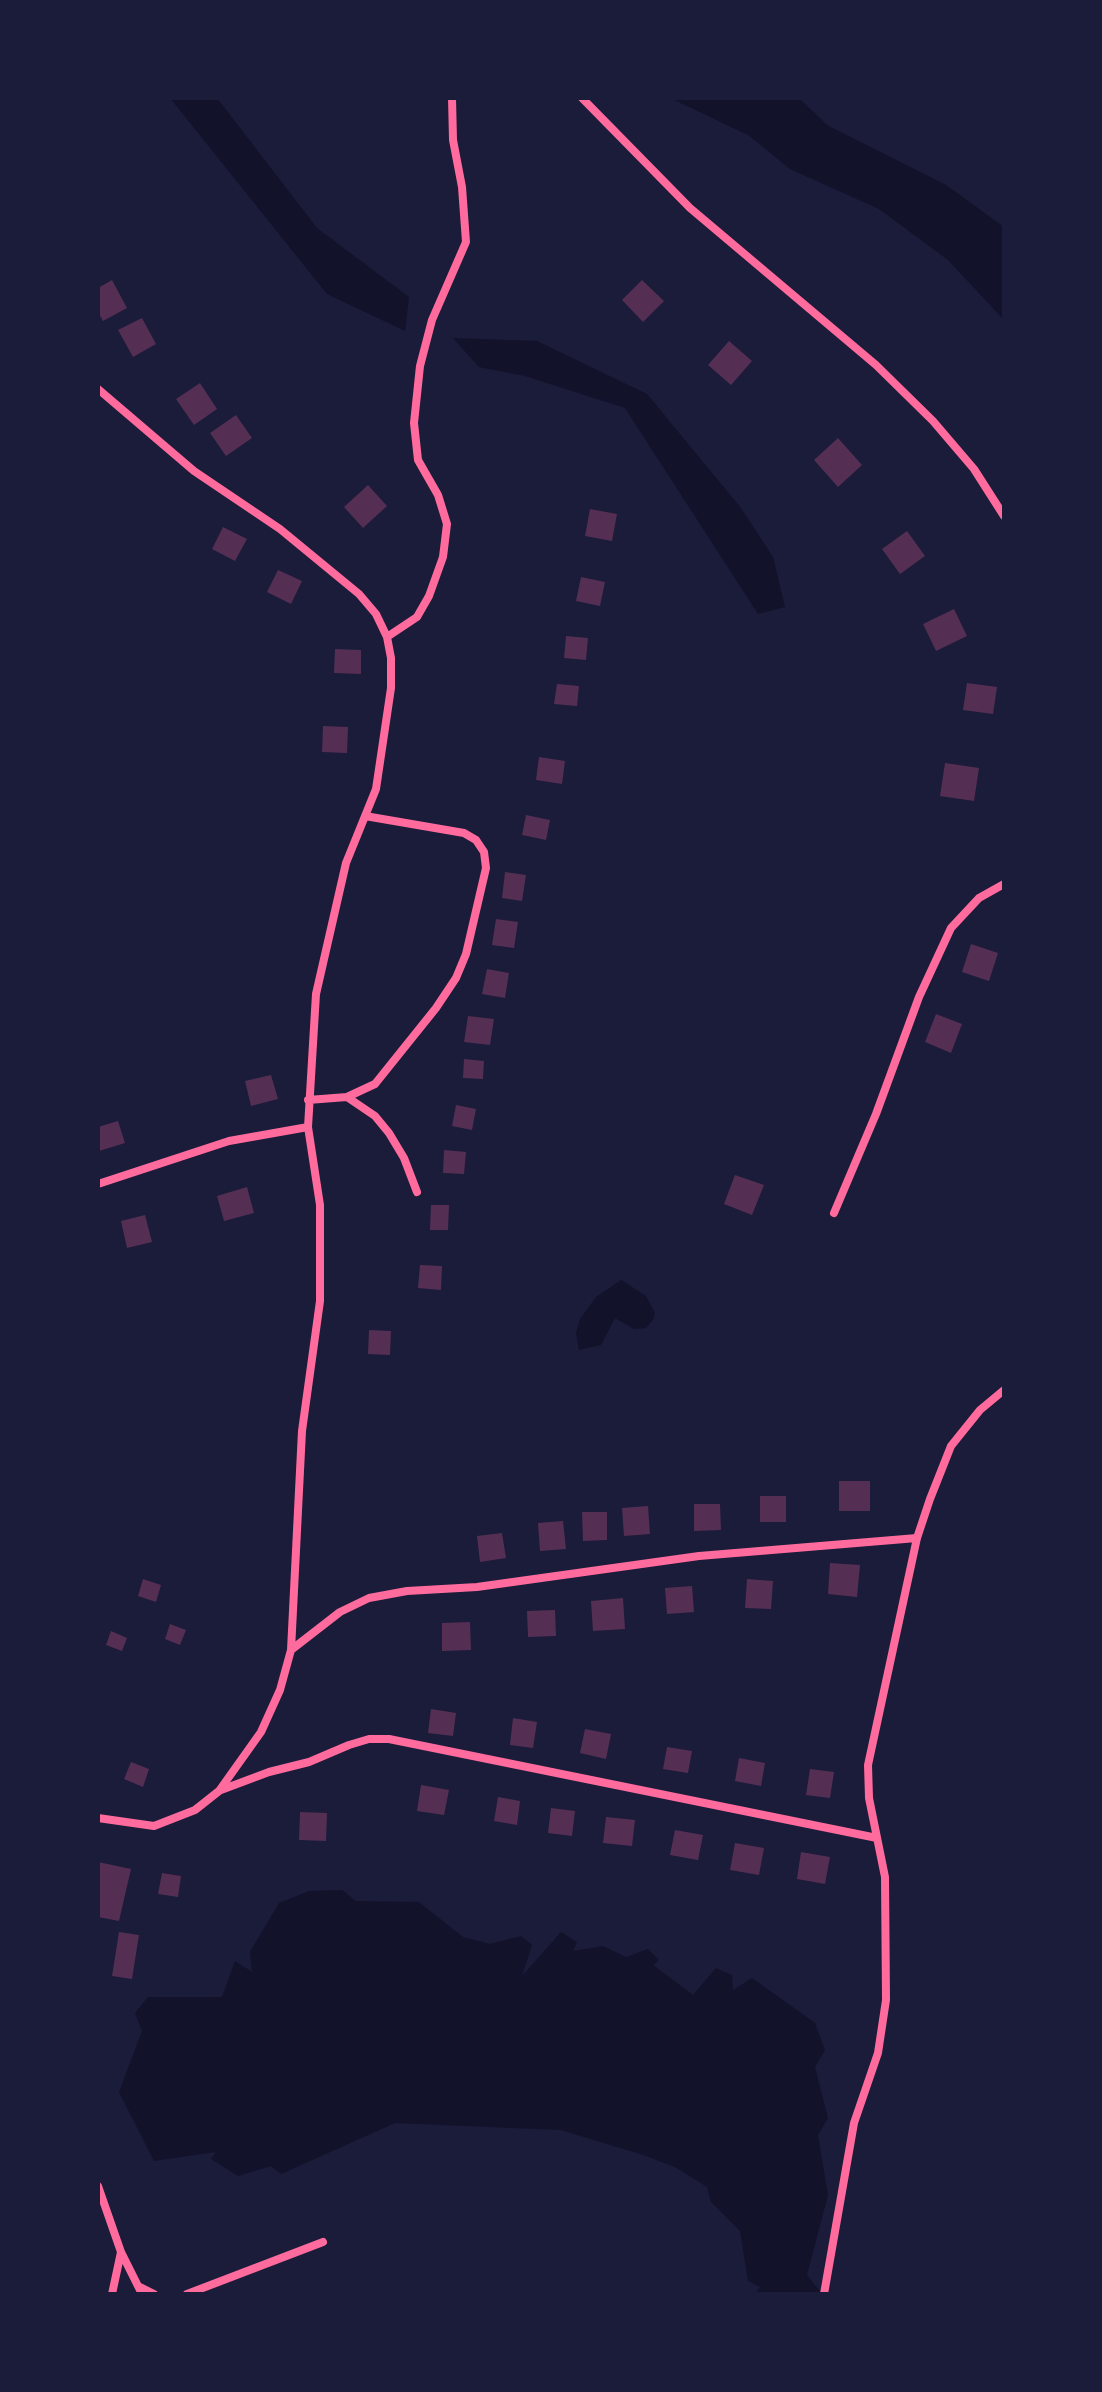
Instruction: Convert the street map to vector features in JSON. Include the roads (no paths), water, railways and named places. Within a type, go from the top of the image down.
[{"type":"street","points":[[387,637],[417,617],[429,596],[443,557],[447,524],[438,495],[418,460],[414,423],[420,366],[432,320],[466,242],[462,187],[453,140],[452,98]]},
{"type":"street","points":[[582,98],[690,208],[876,365],[933,421],[974,469],[1004,516]]},
{"type":"street","points":[[98,389],[194,471],[280,529],[359,594],[376,614],[387,637],[391,658],[391,688],[376,789],[346,863],[316,994],[308,1127],[320,1205],[320,1301],[302,1431],[291,1650],[280,1690],[261,1732],[219,1791],[195,1810],[154,1826],[98,1818]]},
{"type":"street","points":[[308,1100],[347,1097],[375,1084],[456,978],[466,954],[486,868],[484,852],[476,840],[464,833],[365,816]]},
{"type":"street","points":[[834,1213],[876,1114],[919,997],[951,928],[979,898],[1004,884]]},
{"type":"street","points":[[347,1097],[375,1116],[389,1133],[404,1158],[417,1192]]},
{"type":"street","points":[[98,1184],[229,1141],[308,1127]]},
{"type":"street","points":[[824,2294],[854,2123],[878,2053],[886,2000],[888,1938],[885,1877],[869,1798],[868,1765],[917,1538],[951,1446],[980,1410],[1004,1390]]},
{"type":"street","points":[[291,1650],[340,1612],[369,1598],[407,1591],[477,1587],[699,1556],[917,1538]]},
{"type":"street","points":[[219,1791],[269,1772],[309,1762],[349,1745],[369,1739],[389,1739],[877,1838]]},
{"type":"street","points":[[98,2186],[121,2252],[141,2290],[154,2294]]},
{"type":"street","points":[[187,2294],[323,2242]]},
{"type":"street","points":[[112,2294],[121,2252]]}]
